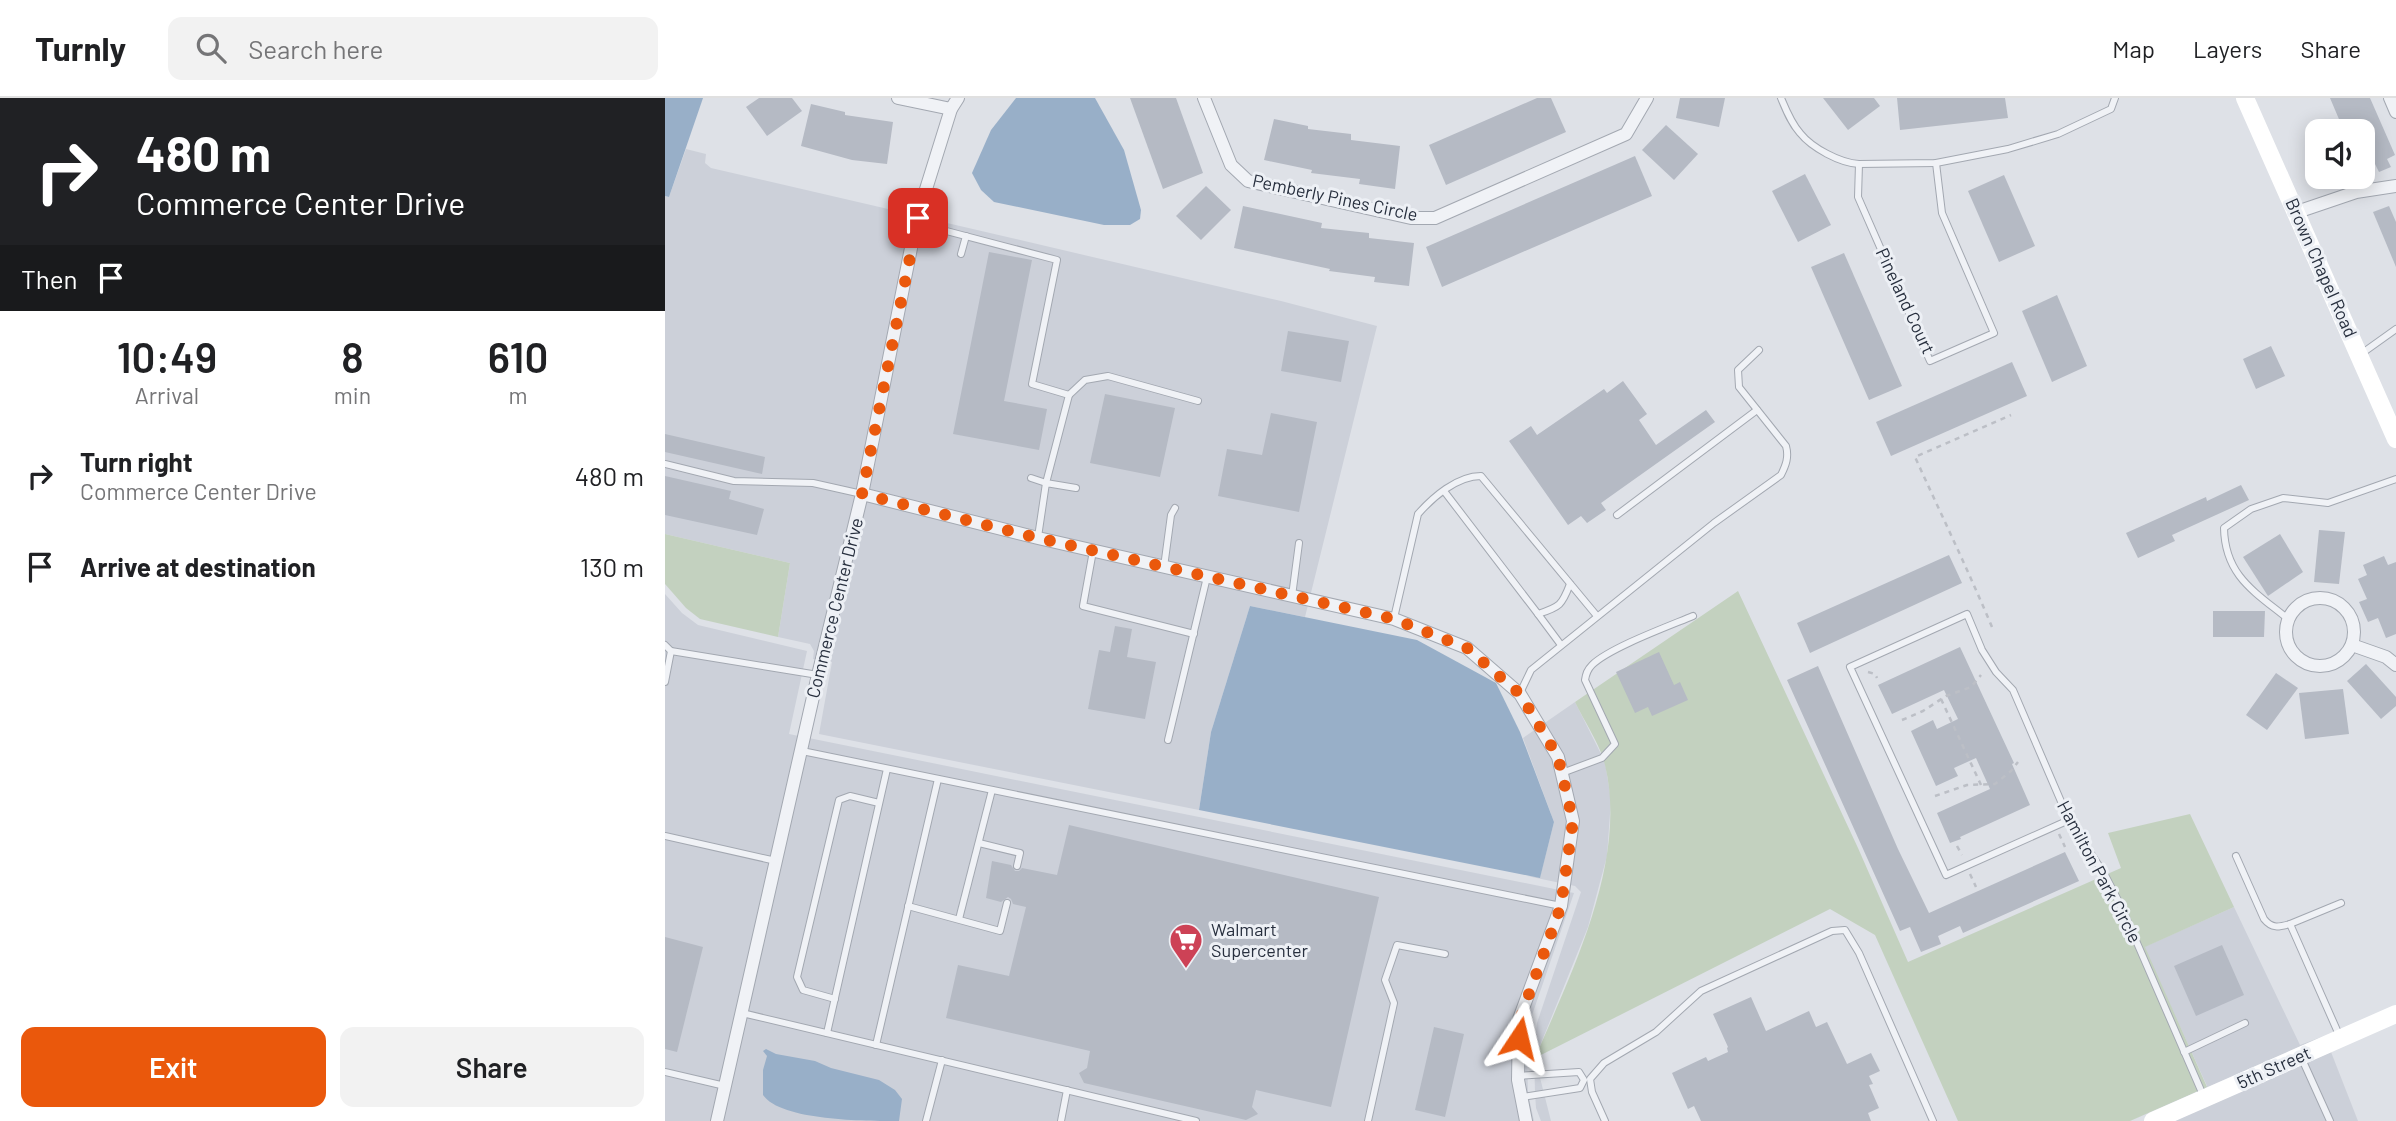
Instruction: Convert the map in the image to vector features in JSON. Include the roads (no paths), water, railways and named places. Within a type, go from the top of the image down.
[{"type":"street","points":[[898,98],[954,103]]},
{"type":"street","name":"Pemberly Pines Circle","points":[[1204,98],[1231,165],[1248,181],[1411,218],[1435,218],[1626,134],[1647,98]]},
{"type":"street","name":"Brown Chapel Road","points":[[2245,98],[2396,439]]},
{"type":"street","points":[[2390,98],[2396,112]]},
{"type":"street","name":"Commerce Center Drive","points":[[717,1121],[862,494],[916,223],[954,103]]},
{"type":"street","points":[[2297,212],[2356,192],[2396,186]]},
{"type":"street","points":[[862,494],[1093,551],[1394,619],[1467,648],[1520,694],[1558,757],[1573,821],[1561,906],[1520,1019],[1518,1076],[1526,1121]]},
{"type":"street","points":[[2312,598],[2333,600],[2349,613],[2353,623],[2352,645],[2336,662],[2325,666],[2301,661],[2287,642],[2285,630],[2288,619],[2294,610],[2312,598]]},
{"type":"street","points":[[2352,645],[2386,657],[2396,665]]},
{"type":"street","name":"5th Street","points":[[2153,1121],[2396,1014]]},
{"type":"lane","points":[[1781,98],[1792,123],[1801,135],[1823,151],[1850,164],[1936,163],[2008,149],[2058,134],[2111,109],[2115,98]]},
{"type":"lane","name":"Pineland Court","points":[[1859,164],[1858,197],[1930,361],[1994,333],[1942,213],[1936,163]]},
{"type":"lane","points":[[916,223],[1057,260],[1032,384],[1069,395]]},
{"type":"lane","points":[[961,254],[966,236]]},
{"type":"lane","points":[[2359,355],[2396,329]]},
{"type":"lane","points":[[1520,694],[1531,670],[1714,523],[1781,475],[1788,454],[1786,446],[1739,387],[1738,370],[1759,350]]},
{"type":"lane","points":[[1038,538],[1046,483],[1069,395],[1085,380],[1108,376],[1198,401]]},
{"type":"lane","points":[[1617,515],[1757,410]]},
{"type":"lane","points":[[665,464],[734,481],[813,483],[862,494]]},
{"type":"lane","points":[[1394,619],[1418,514],[1429,502],[1468,476],[1481,476],[1597,616]]},
{"type":"lane","points":[[1031,478],[1076,488]]},
{"type":"lane","points":[[2288,619],[2241,581],[2224,547],[2224,528],[2251,509],[2283,498],[2328,503],[2396,479]]},
{"type":"lane","points":[[1444,491],[1561,645]]},
{"type":"lane","points":[[1164,567],[1171,515],[1175,508]]},
{"type":"lane","points":[[1292,596],[1299,543]]},
{"type":"lane","points":[[1093,551],[1083,606],[1194,635]]},
{"type":"lane","points":[[1168,740],[1207,577]]},
{"type":"lane","points":[[1538,614],[1553,610],[1563,603],[1570,584]]},
{"type":"lane","name":"Hamilton Park Circle","points":[[2069,820],[1946,876],[1850,667],[1967,614],[1982,650],[1996,672],[2013,690],[2069,820],[2105,875],[2121,906],[2204,1099]]},
{"type":"lane","points":[[1562,773],[1602,758],[1615,744],[1588,688],[1585,680],[1587,671],[1594,663],[1608,655],[1693,616]]},
{"type":"lane","points":[[665,645],[671,651],[818,675]]},
{"type":"lane","points":[[665,682],[671,651]]},
{"type":"lane","points":[[801,751],[1561,906]]},
{"type":"lane","points":[[827,1033],[887,769]]},
{"type":"lane","points":[[876,1045],[938,779]]},
{"type":"lane","points":[[959,919],[992,790]]},
{"type":"lane","points":[[835,999],[803,990],[797,977],[839,800],[850,796],[879,803]]},
{"type":"lane","points":[[665,836],[777,861]]},
{"type":"lane","points":[[979,843],[1020,853],[1017,866]]},
{"type":"lane","points":[[2236,856],[2269,925],[2278,927],[2290,924],[2341,903]]},
{"type":"lane","points":[[908,906],[1000,931],[1007,903]]},
{"type":"lane","points":[[2290,924],[2341,1038]]},
{"type":"lane","points":[[1521,1097],[1580,1088],[1604,1063],[1656,1032],[1701,991],[1832,931],[1845,930],[1859,953],[1933,1121]]},
{"type":"lane","points":[[1368,1121],[1394,1003],[1385,980],[1397,945],[1445,954]]},
{"type":"lane","points":[[742,1013],[1196,1121]]},
{"type":"lane","points":[[2184,1052],[2245,1023]]},
{"type":"lane","points":[[2301,1056],[2330,1121]]},
{"type":"lane","points":[[926,1121],[942,1060]]},
{"type":"lane","points":[[665,1072],[725,1086]]},
{"type":"lane","points":[[1518,1076],[1579,1072],[1587,1079],[1605,1121]]},
{"type":"lane","points":[[1061,1121],[1067,1090]]},
{"type":"water","points":[[665,98],[703,98],[669,197],[665,196]]},
{"type":"water","points":[[1016,98],[1095,98],[1124,150],[1141,210],[1140,219],[1130,225],[1104,225],[994,202],[981,190],[972,173],[991,130]]},
{"type":"water","points":[[1250,606],[1417,640],[1496,683],[1520,732],[1554,822],[1540,878],[1199,810],[1211,732]]},
{"type":"water","points":[[766,1049],[776,1054],[815,1061],[831,1068],[879,1080],[895,1090],[902,1099],[899,1121],[825,1118],[805,1115],[773,1104],[763,1095],[763,1070],[767,1056],[763,1051]]},
{"type":"place","name":"Walmart Supercenter","points":[[1186,970]]}]
